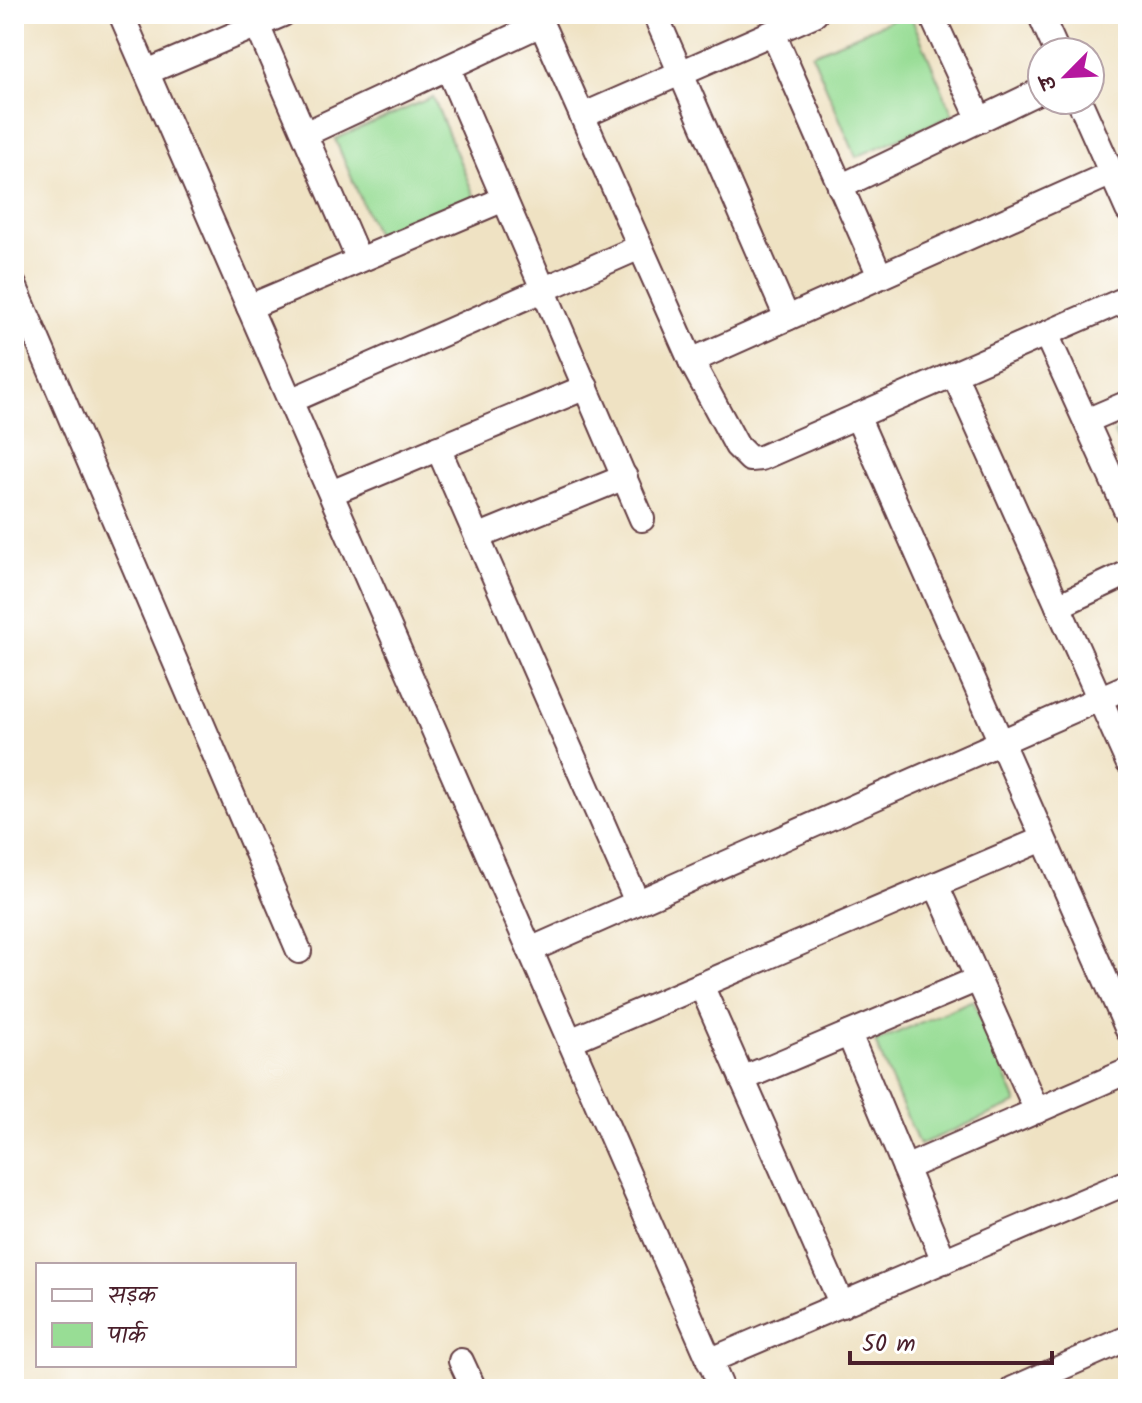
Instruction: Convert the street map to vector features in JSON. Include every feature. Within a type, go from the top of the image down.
[{"type":"street","points":[[121,14],[722,1389]]},
{"type":"street","points":[[147,72],[283,14]]},
{"type":"street","points":[[655,14],[787,318]]},
{"type":"street","points":[[582,116],[815,14]]},
{"type":"street","points":[[931,14],[980,120]]},
{"type":"street","points":[[1040,14],[1050,36]]},
{"type":"street","points":[[305,134],[448,68],[539,19],[691,361],[737,446],[750,459],[761,458],[1128,298]]},
{"type":"street","points":[[257,25],[359,260]]},
{"type":"street","points":[[773,33],[880,276]]},
{"type":"street","points":[[448,68],[642,519]]},
{"type":"street","points":[[840,187],[1026,98]]},
{"type":"street","points":[[1086,116],[1128,210]]},
{"type":"street","points":[[691,361],[1112,173]]},
{"type":"street","points":[[249,307],[504,199]]},
{"type":"street","points":[[290,401],[640,247]]},
{"type":"street","points":[[14,285],[299,951]]},
{"type":"street","points":[[1046,334],[1128,514]]},
{"type":"street","points":[[954,374],[1128,762]]},
{"type":"street","points":[[331,493],[586,387]]},
{"type":"street","points":[[1086,421],[1128,403]]},
{"type":"street","points":[[857,416],[1128,1030]]},
{"type":"street","points":[[438,448],[637,902]]},
{"type":"street","points":[[477,537],[625,477]]},
{"type":"street","points":[[1058,606],[1128,573]]},
{"type":"street","points":[[530,950],[1128,686]]},
{"type":"street","points":[[570,1041],[1043,839]]},
{"type":"street","points":[[936,885],[1037,1111]]},
{"type":"street","points":[[742,1079],[978,979]]},
{"type":"street","points":[[701,985],[842,1305]]},
{"type":"street","points":[[849,1034],[944,1261]]},
{"type":"street","points":[[905,1168],[1128,1071]]},
{"type":"street","points":[[709,1361],[1128,1182]]},
{"type":"street","points":[[1013,1389],[1128,1338]]},
{"type":"street","points":[[461,1361],[474,1389]]},
{"type":"green space","points":[[910,14],[953,115],[856,157],[812,54]]},
{"type":"green space","points":[[433,97],[476,200],[379,242],[335,139]]},
{"type":"green space","points":[[1128,426],[1128,464],[1114,433]]},
{"type":"green space","points":[[973,1000],[1017,1103],[919,1145],[875,1042]]}]
